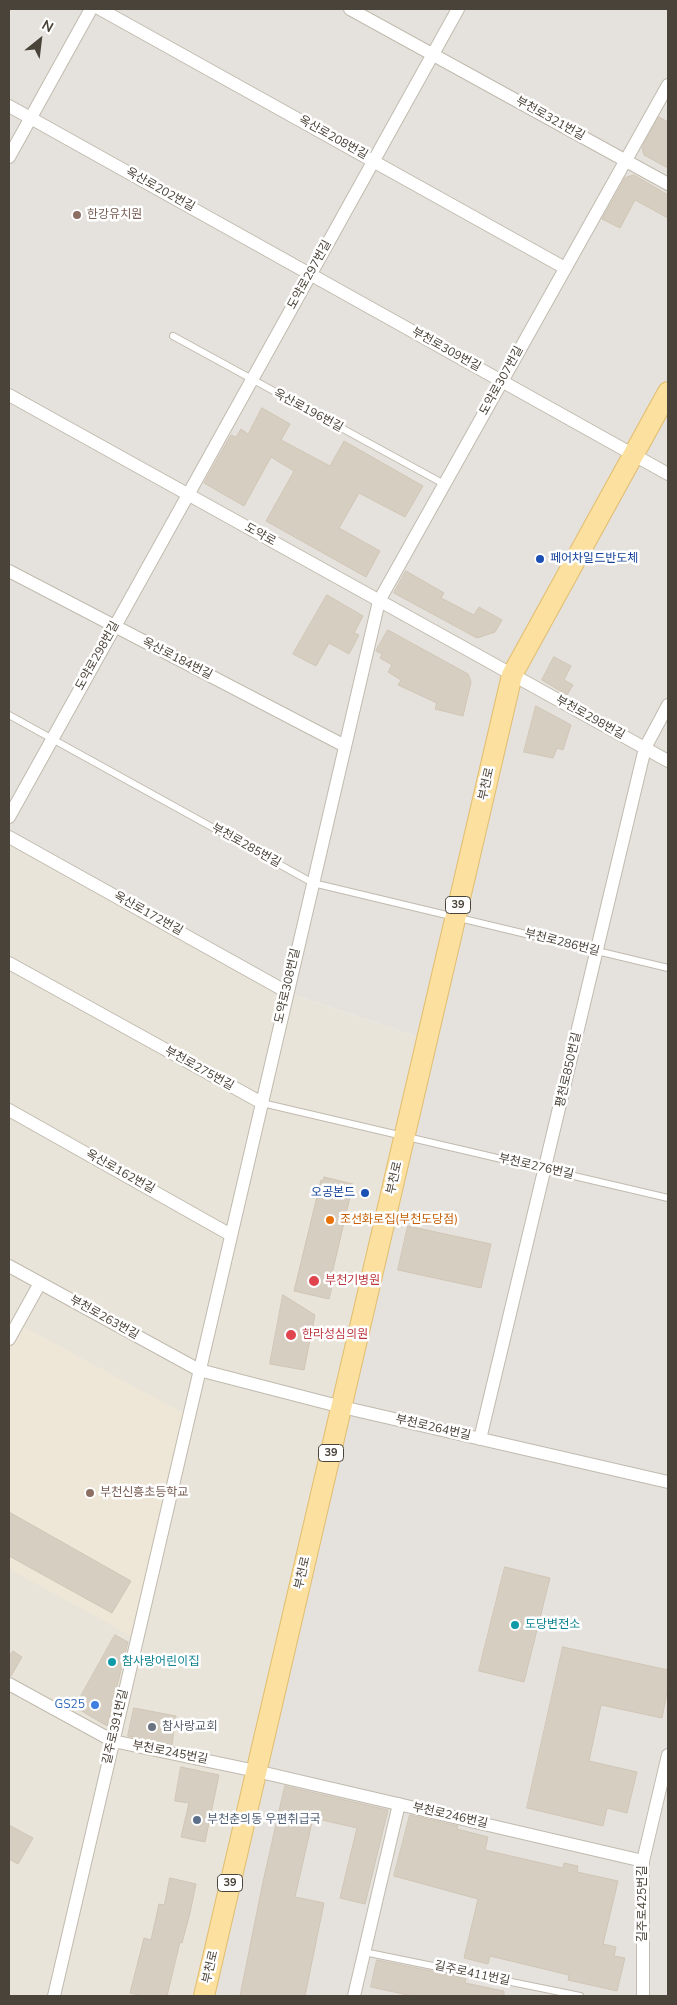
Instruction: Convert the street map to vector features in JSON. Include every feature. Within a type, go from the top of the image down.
[{"type":"main road","name":"부천로","points":[[204,1996],[512,675],[668,392]]},
{"type":"street","points":[[9,157],[91,9]]},
{"type":"street","name":"옥산로208번길","points":[[100,9],[565,268]]},
{"type":"street","name":"부천로321번길","points":[[350,9],[668,184]]},
{"type":"street","name":"도약로297번길","points":[[187,494],[252,381],[458,9]]},
{"type":"street","name":"도약로307번길","points":[[379,602],[668,85]]},
{"type":"street","name":"옥산로202번길","points":[[9,106],[311,274]]},
{"type":"street","name":"부천로309번길","points":[[311,274],[668,474]]},
{"type":"street","name":"도약로","points":[[9,396],[512,675]]},
{"type":"street","name":"도약로298번길","points":[[9,817],[187,494]]},
{"type":"street","name":"옥산로184번길","points":[[9,571],[345,746]]},
{"type":"street","name":"도약로308번길","points":[[199,1370],[262,1104],[286,992],[379,602]]},
{"type":"street","name":"부천로298번길","points":[[512,675],[668,761]]},
{"type":"street","name":"평천로850번길","points":[[480,1439],[645,748],[668,705]]},
{"type":"street","name":"옥산로172번길","points":[[9,837],[286,992]]},
{"type":"street","name":"부천로275번길","points":[[9,963],[262,1104]]},
{"type":"street","name":"옥산로162번길","points":[[9,1110],[231,1234]]},
{"type":"street","name":"부천로263번길","points":[[9,1266],[199,1370]]},
{"type":"street","points":[[9,1339],[40,1283]]},
{"type":"street","name":"부천로264번길","points":[[199,1370],[342,1407],[668,1482]]},
{"type":"street","name":"길주로391번길","points":[[54,1996],[199,1370]]},
{"type":"street","name":"부천로245번길","points":[[9,1684],[113,1741],[256,1771]]},
{"type":"street","name":"길주로425번길","points":[[643,1996],[643,1860],[668,1755]]},
{"type":"street","name":"부천로246번길","points":[[256,1771],[643,1860]]},
{"type":"street","points":[[354,1996],[399,1804]]},
{"type":"lane","name":"옥산로196번길","points":[[173,336],[252,381],[444,484]]},
{"type":"lane","name":"부천로285번길","points":[[9,715],[313,883],[455,917]]},
{"type":"lane","name":"부천로286번길","points":[[455,917],[668,968]]},
{"type":"lane","name":"부천로275번길","points":[[262,1104],[404,1136]]},
{"type":"lane","name":"부천로276번길","points":[[404,1136],[668,1198]]},
{"type":"lane","name":"길주로411번길","points":[[364,1952],[580,1996]]},
{"type":"shaded area","points":[[9,9],[668,9],[668,1996],[204,1996],[427,1040],[287,992],[9,837]]},
{"type":"shaded area","points":[[9,837],[287,992],[427,1040],[205,1996],[9,1996]]},
{"type":"shaded area","name":"부천신흥초등학교","points":[[17,1323],[188,1416],[137,1639],[9,1569],[9,1339]]},
{"type":"building","points":[[659,117],[668,122],[668,168],[644,155],[642,148]]},
{"type":"building","points":[[634,175],[668,195],[668,218],[635,200],[620,228],[602,219],[625,178]]},
{"type":"building","points":[[262,408],[290,424],[281,440],[330,466],[344,441],[423,486],[405,517],[359,493],[339,528],[380,551],[366,577],[266,521],[294,471],[271,457],[244,506],[204,483],[231,435],[236,437],[241,429],[248,434]]},
{"type":"building","points":[[406,571],[444,593],[441,598],[474,615],[479,607],[502,620],[495,632],[477,638],[394,593]]},
{"type":"building","points":[[327,595],[363,616],[354,633],[359,635],[349,654],[329,643],[316,666],[293,654]]},
{"type":"building","points":[[388,630],[468,674],[471,682],[463,716],[435,709],[437,703],[398,685],[401,680],[388,672],[392,665],[380,658],[382,654],[376,651]]},
{"type":"building","points":[[554,657],[571,666],[564,680],[573,685],[567,695],[542,680]]},
{"type":"building","points":[[536,706],[571,725],[563,750],[557,748],[553,758],[524,752]]},
{"type":"building","points":[[324,1177],[353,1184],[332,1274],[335,1275],[329,1299],[294,1291],[321,1180],[324,1180]]},
{"type":"building","points":[[408,1226],[491,1244],[481,1288],[398,1270]]},
{"type":"building","points":[[283,1295],[315,1315],[304,1370],[270,1364]]},
{"type":"building","points":[[9,1512],[131,1581],[112,1613],[9,1556]]},
{"type":"building","name":"도당변전소","points":[[505,1567],[550,1578],[524,1682],[479,1671]]},
{"type":"building","points":[[115,1635],[128,1642],[107,1726],[75,1707]]},
{"type":"building","points":[[563,1647],[668,1670],[668,1687],[662,1718],[601,1705],[589,1761],[637,1772],[627,1813],[607,1808],[603,1826],[527,1808]]},
{"type":"building","points":[[13,1651],[22,1657],[11,1676],[9,1676],[9,1657]]},
{"type":"building","name":"참사랑교회","points":[[134,1708],[176,1716],[172,1745],[128,1736]]},
{"type":"building","name":"부천춘의동 우편취급국","points":[[181,1767],[219,1775],[205,1842],[181,1837],[189,1803],[175,1801]]},
{"type":"building","points":[[285,1786],[388,1810],[365,1904],[340,1898],[357,1828],[313,1818],[295,1897],[324,1903],[305,1996],[240,1996],[263,1882]]},
{"type":"building","points":[[410,1815],[458,1826],[457,1829],[488,1837],[485,1850],[563,1868],[564,1863],[578,1866],[577,1872],[618,1881],[603,1944],[616,1947],[614,1956],[625,1958],[617,1991],[568,1980],[569,1975],[490,1956],[488,1964],[464,1958],[478,1899],[394,1876]]},
{"type":"building","points":[[9,1825],[33,1838],[18,1864],[9,1859]]},
{"type":"building","points":[[170,1878],[196,1884],[167,1996],[143,1996],[130,1993],[144,1938],[151,1940],[159,1904],[164,1905]]},
{"type":"building","points":[[377,1960],[466,1978],[465,1983],[504,1991],[504,1996],[412,1996],[371,1987]]},
{"type":"place","name":"한강유치원","points":[[77,215]]},
{"type":"place","name":"페어차일드반도체","points":[[540,559]]},
{"type":"place","name":"오공본드","points":[[365,1193]]},
{"type":"place","name":"조선화로집(부천도당점)","points":[[330,1220]]},
{"type":"place","name":"부천기병원","points":[[314,1281]]},
{"type":"place","name":"한라성심의원","points":[[291,1335]]},
{"type":"place","name":"부천신흥초등학교","points":[[90,1493]]},
{"type":"place","name":"도당변전소","points":[[515,1625]]},
{"type":"place","name":"참사랑어린이집","points":[[112,1662]]},
{"type":"place","name":"GS25","points":[[95,1705]]},
{"type":"place","name":"참사랑교회","points":[[152,1727]]},
{"type":"place","name":"부천춘의동 우편취급국","points":[[197,1820]]}]
